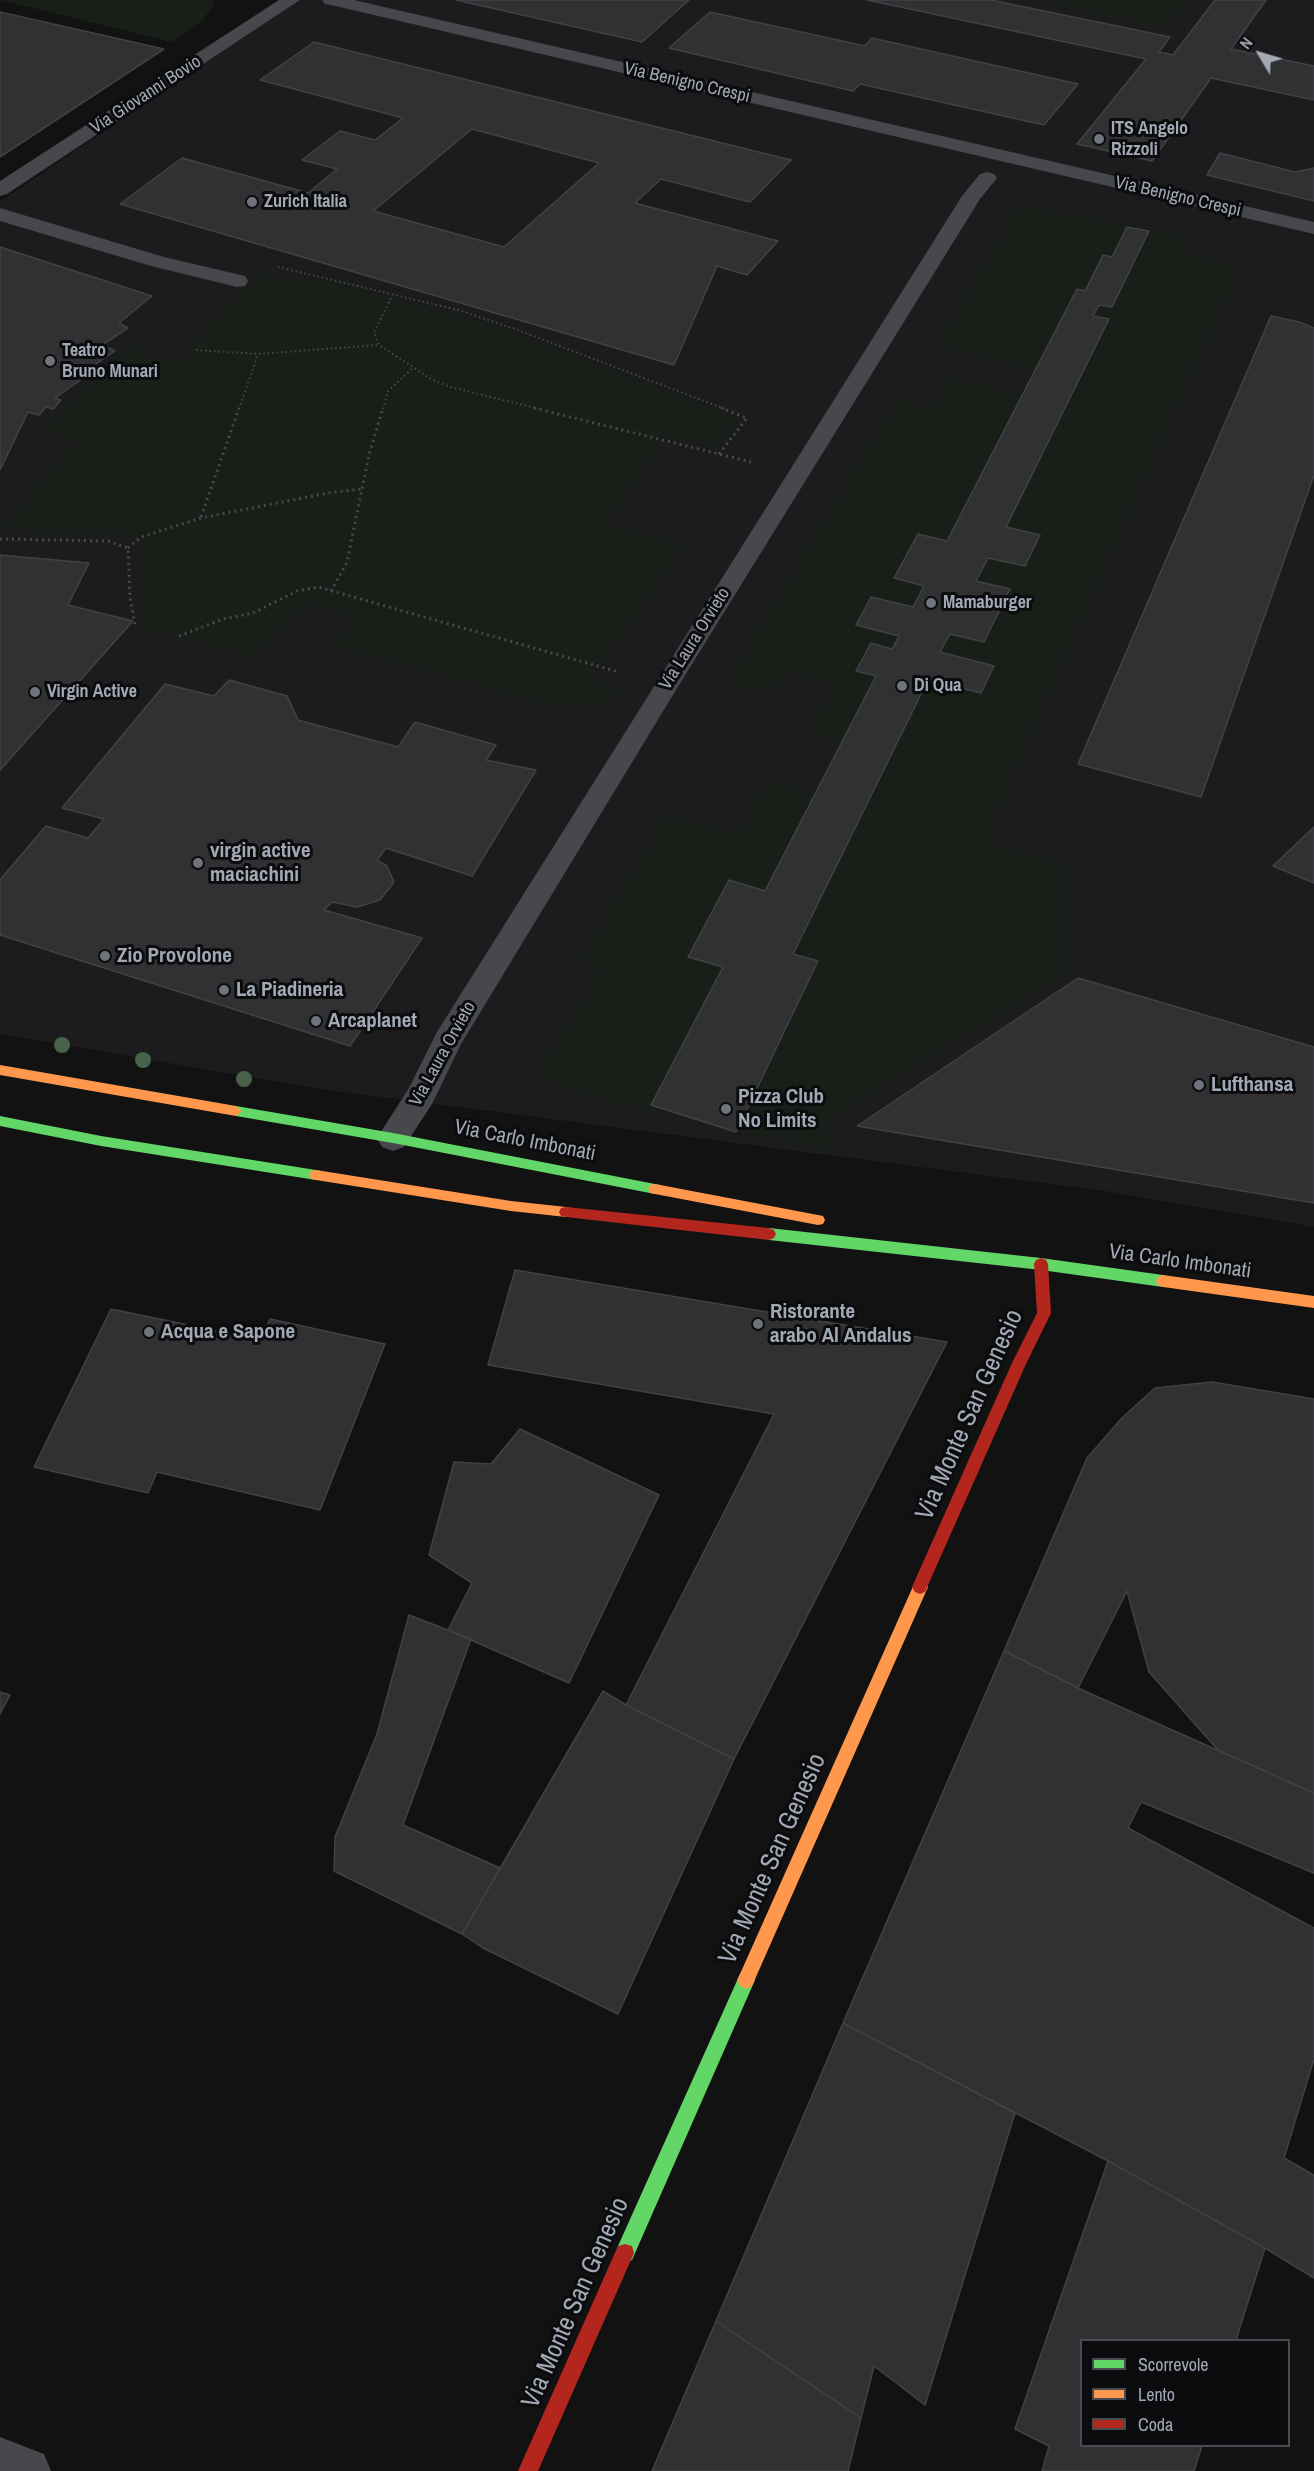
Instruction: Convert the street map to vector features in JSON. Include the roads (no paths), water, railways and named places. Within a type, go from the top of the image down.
[{"type":"main road","name":"Via Carlo Imbonati","points":[[0,1070],[831,1222]]},
{"type":"main road","name":"Via Carlo Imbonati","points":[[0,1121],[101,1141],[511,1206],[1041,1264],[1314,1302]]},
{"type":"main road","points":[[334,1178],[363,1167]]},
{"type":"main road","name":"Via Carlo Imbonati","points":[[877,1232],[1041,1264]]},
{"type":"main road","name":"Via Monte San Genesio","points":[[528,2471],[1019,1363],[1044,1313],[1041,1264]]},
{"type":"street","name":"Via Giovanni Bovio","points":[[0,190],[291,0]]},
{"type":"street","name":"Via Benigno Crespi","points":[[332,0],[1314,228]]},
{"type":"street","points":[[965,148],[981,163],[987,178]]},
{"type":"street","name":"Via Benigno Crespi","points":[[987,178],[1042,166]]},
{"type":"street","name":"Via Laura Orvieto","points":[[390,1142],[421,1095],[448,1040],[666,685],[972,196],[987,178]]},
{"type":"street","points":[[0,214],[158,262],[237,281]]},
{"type":"street","points":[[0,2462],[27,2471]]},
{"type":"place","name":"ITS Angelo Rizzoli","points":[[1099,139]]},
{"type":"place","name":"Zurich Italia","points":[[252,202]]},
{"type":"place","name":"Teatro Bruno Munari","points":[[50,361]]},
{"type":"place","name":"Mamaburger","points":[[931,603]]},
{"type":"place","name":"Di Qua","points":[[902,686]]},
{"type":"place","name":"Virgin Active","points":[[35,692]]},
{"type":"place","name":"virgin active maciachini","points":[[198,863]]},
{"type":"place","name":"Zio Provolone","points":[[105,956]]},
{"type":"place","name":"La Piadineria","points":[[224,990]]},
{"type":"place","name":"Arcaplanet","points":[[316,1021]]},
{"type":"place","name":"Lufthansa","points":[[1199,1085]]},
{"type":"place","name":"Pizza Club No Limits","points":[[726,1109]]},
{"type":"place","name":"Ristorante arabo Al Andalus","points":[[758,1324]]},
{"type":"place","name":"Acqua e Sapone","points":[[149,1332]]}]
